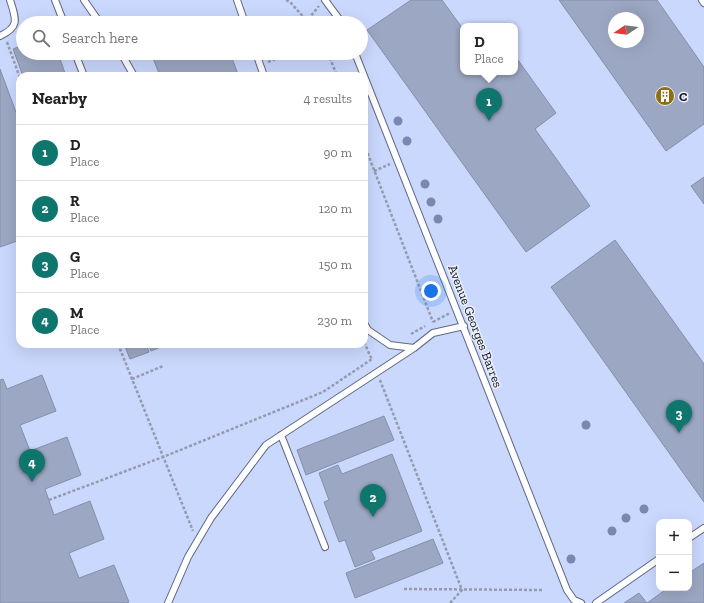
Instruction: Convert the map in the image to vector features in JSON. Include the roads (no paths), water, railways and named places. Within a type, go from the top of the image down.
[{"type":"lane","points":[[2,35],[10,32],[15,23],[10,0]]},
{"type":"lane","points":[[55,0],[61,16]]},
{"type":"lane","points":[[84,0],[95,16]]},
{"type":"lane","points":[[237,0],[243,16]]},
{"type":"lane","points":[[325,0],[337,16]]},
{"type":"lane","points":[[78,60],[82,72]]},
{"type":"lane","points":[[125,60],[132,72]]},
{"type":"lane","points":[[258,60],[262,72]]},
{"type":"lane","name":"Avenue Georges Barres","points":[[358,60],[363,72]]},
{"type":"lane","name":"Avenue Georges Barres","points":[[368,86],[567,590],[574,600],[581,603]]},
{"type":"lane","points":[[168,603],[188,557],[211,518],[266,445],[377,373],[433,333],[464,326]]},
{"type":"lane","points":[[368,330],[390,345],[414,348]]},
{"type":"lane","points":[[281,435],[325,547]]},
{"type":"lane","points":[[692,536],[704,528]]},
{"type":"lane","points":[[596,603],[656,561]]},
{"type":"place","name":"C","points":[[665,96]]},
{"type":"place","name":"D","points":[[489,121]]},
{"type":"place","name":"G","points":[[679,433]]},
{"type":"place","name":"M","points":[[32,482]]},
{"type":"place","name":"R","points":[[373,517]]}]
